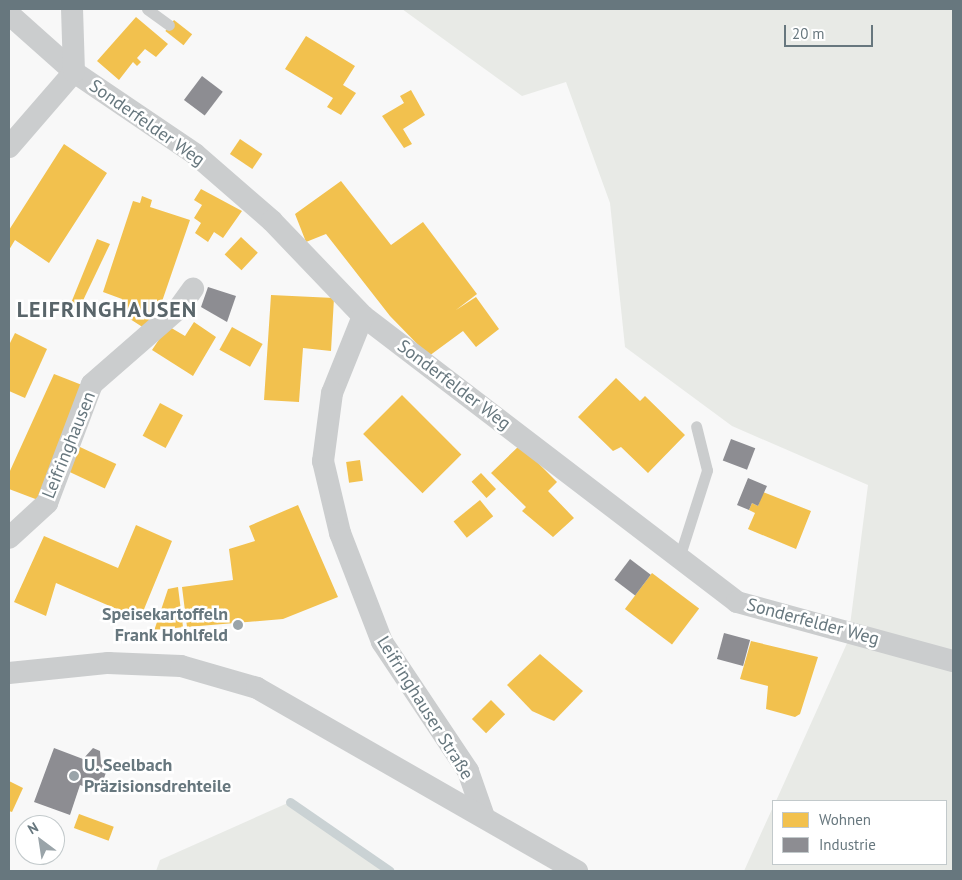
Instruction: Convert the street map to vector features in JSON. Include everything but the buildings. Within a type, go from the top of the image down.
[{"type":"street","points":[[9,147],[74,72],[72,9]]},
{"type":"street","name":"Sonderfelder Weg","points":[[9,14],[74,72],[195,154],[272,221],[363,316],[737,602],[953,661]]},
{"type":"street","name":"Leifringhausen","points":[[9,538],[47,503],[92,384],[179,308],[194,289]]},
{"type":"street","name":"Leifringhauser Straße","points":[[363,316],[332,393],[324,428],[325,470],[340,533],[382,642],[468,772],[483,814]]},
{"type":"street","name":"Leifringhauser Straße","points":[[9,673],[108,663],[181,666],[257,688],[483,814],[577,871]]},
{"type":"lane","points":[[147,9],[169,25]]},
{"type":"lane","points":[[679,558],[707,470],[696,426]]},
{"type":"shaded area","points":[[402,9],[953,9],[953,871],[744,871],[772,809],[772,865],[947,865],[947,800],[776,800],[848,641],[868,485],[732,426],[625,347],[610,203],[566,82],[522,96]]},
{"type":"shaded area","points":[[290,802],[390,871],[156,871],[160,860]]},
{"type":"waterway","points":[[290,802],[390,871]]},
{"type":"place","name":"Speisekartoffeln Frank Hohlfeld","points":[[238,625]]},
{"type":"place","name":"U. Seelbach Präzisionsdrehteile","points":[[74,776]]},
{"type":"district","name":"LEIFRINGHAUSEN","points":[[107,310]]}]
